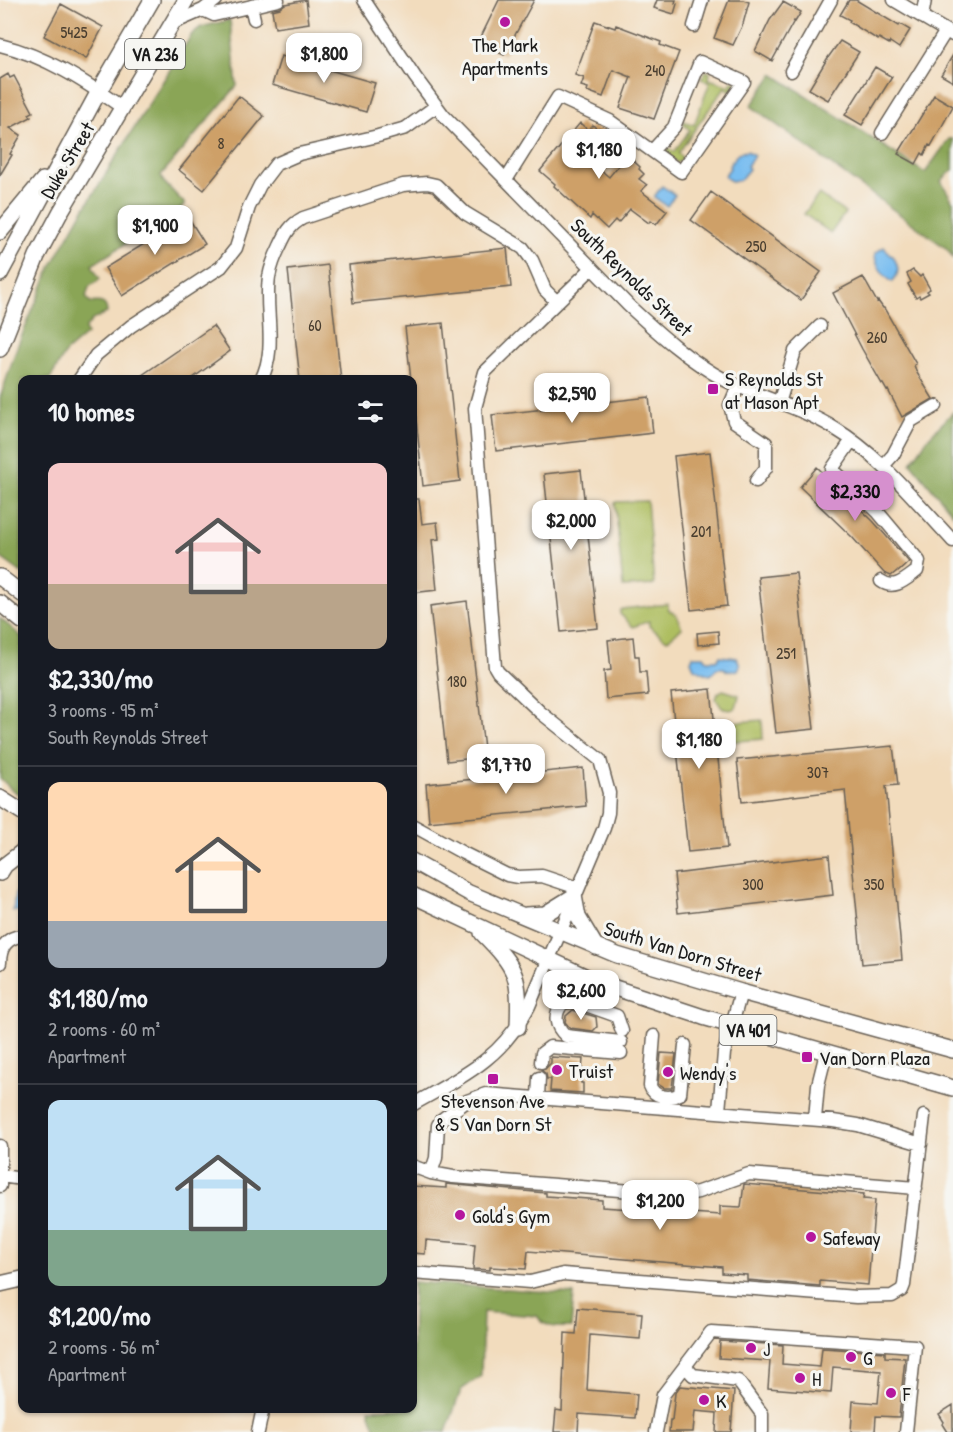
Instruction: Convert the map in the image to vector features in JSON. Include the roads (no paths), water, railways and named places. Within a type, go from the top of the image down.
[{"type":"main road","name":"Duke Street","points":[[0,274],[99,91],[152,0]]},
{"type":"main road","name":"Duke Street","points":[[0,349],[37,256],[61,211],[186,0]]},
{"type":"main road","points":[[0,232],[64,155]]},
{"type":"main road","points":[[0,577],[18,591]]},
{"type":"main road","points":[[0,603],[18,618]]},
{"type":"main road","points":[[0,798],[18,810]]},
{"type":"main road","points":[[0,873],[5,865],[18,855]]},
{"type":"main road","name":"South Van Dorn Street","points":[[417,864],[469,893],[596,947],[741,992],[953,1050]]},
{"type":"main road","points":[[518,914],[545,914],[576,892]]},
{"type":"main road","points":[[576,892],[578,917],[596,947]]},
{"type":"main road","name":"VA 401","points":[[417,897],[548,960],[615,988],[826,1053],[953,1088]]},
{"type":"main road","points":[[474,925],[503,954],[514,970],[519,994],[518,1027]]},
{"type":"main road","points":[[0,1284],[18,1280]]},
{"type":"street","points":[[173,23],[203,10],[216,0]]},
{"type":"street","points":[[203,10],[214,15],[278,0]]},
{"type":"street","name":"South Reynolds Street","points":[[364,0],[436,106],[656,332],[695,362],[738,386],[806,414],[833,427],[852,440],[883,466],[953,541]]},
{"type":"street","points":[[694,26],[702,0]]},
{"type":"street","points":[[791,71],[831,0]]},
{"type":"street","points":[[882,133],[949,33],[894,0]]},
{"type":"street","points":[[922,17],[925,0]]},
{"type":"street","points":[[251,6],[254,19]]},
{"type":"street","points":[[0,45],[35,56],[75,75],[123,108]]},
{"type":"street","points":[[506,180],[558,97],[610,121],[681,172],[744,82],[700,62],[674,127],[652,151]]},
{"type":"street","points":[[83,375],[96,356],[131,326],[221,267],[236,248],[249,207],[260,185],[276,164],[298,154],[406,128],[436,106]]},
{"type":"street","points":[[264,375],[271,344],[269,276],[287,230],[293,223],[303,218],[403,186],[427,183],[436,185],[465,213],[523,248],[532,260],[545,290],[557,302]]},
{"type":"street","points":[[417,1102],[484,1062],[518,1027],[530,1006],[604,828],[608,813],[609,794],[600,760],[540,712],[495,667],[475,408],[485,372],[592,268]]},
{"type":"street","points":[[779,403],[795,351],[820,326]]},
{"type":"street","points":[[738,386],[730,405],[734,421],[766,442],[766,468],[756,481]]},
{"type":"street","points":[[883,466],[893,455],[911,422],[936,406]]},
{"type":"street","points":[[852,440],[829,472],[877,511],[903,548],[919,561],[917,571],[896,585],[888,585],[881,581]]},
{"type":"street","points":[[417,828],[463,854],[507,875],[518,878],[542,876],[576,892]]},
{"type":"street","points":[[0,963],[2,950],[7,941],[18,936]]},
{"type":"street","points":[[719,1112],[724,1053],[741,992]]},
{"type":"street","points":[[575,1001],[617,1016],[622,1042],[566,1036],[557,1024],[557,1013],[563,1004],[575,1001]]},
{"type":"street","points":[[654,1036],[650,1086],[652,1092],[658,1095],[674,1097],[681,1092],[686,1045]]},
{"type":"street","points":[[541,1062],[542,1053],[550,1047],[622,1042]]},
{"type":"street","points":[[815,1119],[818,1085],[826,1053]]},
{"type":"street","points":[[538,1097],[539,1078]]},
{"type":"street","points":[[431,1173],[436,1158],[438,1125],[467,1101],[486,1094],[815,1119],[850,1124],[921,1144]]},
{"type":"street","points":[[417,1273],[530,1282],[563,1274],[856,1297],[892,1296],[898,1294],[904,1285],[924,1116]]},
{"type":"street","points":[[0,1146],[0,1186]]},
{"type":"street","points":[[417,1168],[453,1177],[683,1195],[749,1174],[915,1188]]},
{"type":"street","points":[[1,1176],[18,1178]]},
{"type":"street","points":[[0,1275],[18,1278]]},
{"type":"street","points":[[656,1432],[663,1395],[711,1332],[915,1346],[906,1432]]},
{"type":"street","points":[[685,1366],[693,1375],[738,1381],[762,1414],[762,1432]]},
{"type":"street","points":[[258,1432],[262,1413]]},
{"type":"water","points":[[747,151],[754,155],[747,166],[749,169],[740,180],[731,181],[724,176],[729,166],[738,153]]},
{"type":"water","points":[[662,186],[675,195],[667,206],[654,197]]},
{"type":"water","points":[[884,247],[893,256],[897,266],[898,272],[892,282],[880,269],[875,257],[875,253]]},
{"type":"water","points":[[693,656],[704,656],[707,660],[717,660],[720,656],[737,658],[740,665],[738,670],[727,671],[724,668],[717,668],[710,675],[694,668],[691,661]]},
{"type":"water","points":[[18,889],[18,911],[13,911]]},
{"type":"place","name":"The Mark Apartments","points":[[505,22]]},
{"type":"place","name":"S Reynolds St at Mason Apt","points":[[713,389]]},
{"type":"place","name":"Van Dorn Plaza","points":[[807,1057]]},
{"type":"place","name":"Truist","points":[[557,1070]]},
{"type":"place","name":"Wendy's","points":[[668,1072]]},
{"type":"place","name":"Stevenson Ave & S Van Dorn St","points":[[493,1079]]},
{"type":"place","name":"Gold's Gym","points":[[460,1215]]},
{"type":"place","name":"Safeway","points":[[811,1237]]},
{"type":"place","name":"J","points":[[751,1348]]},
{"type":"place","name":"G","points":[[851,1357]]},
{"type":"place","name":"H","points":[[800,1378]]},
{"type":"place","name":"F","points":[[891,1393]]},
{"type":"place","name":"K","points":[[704,1400]]}]
